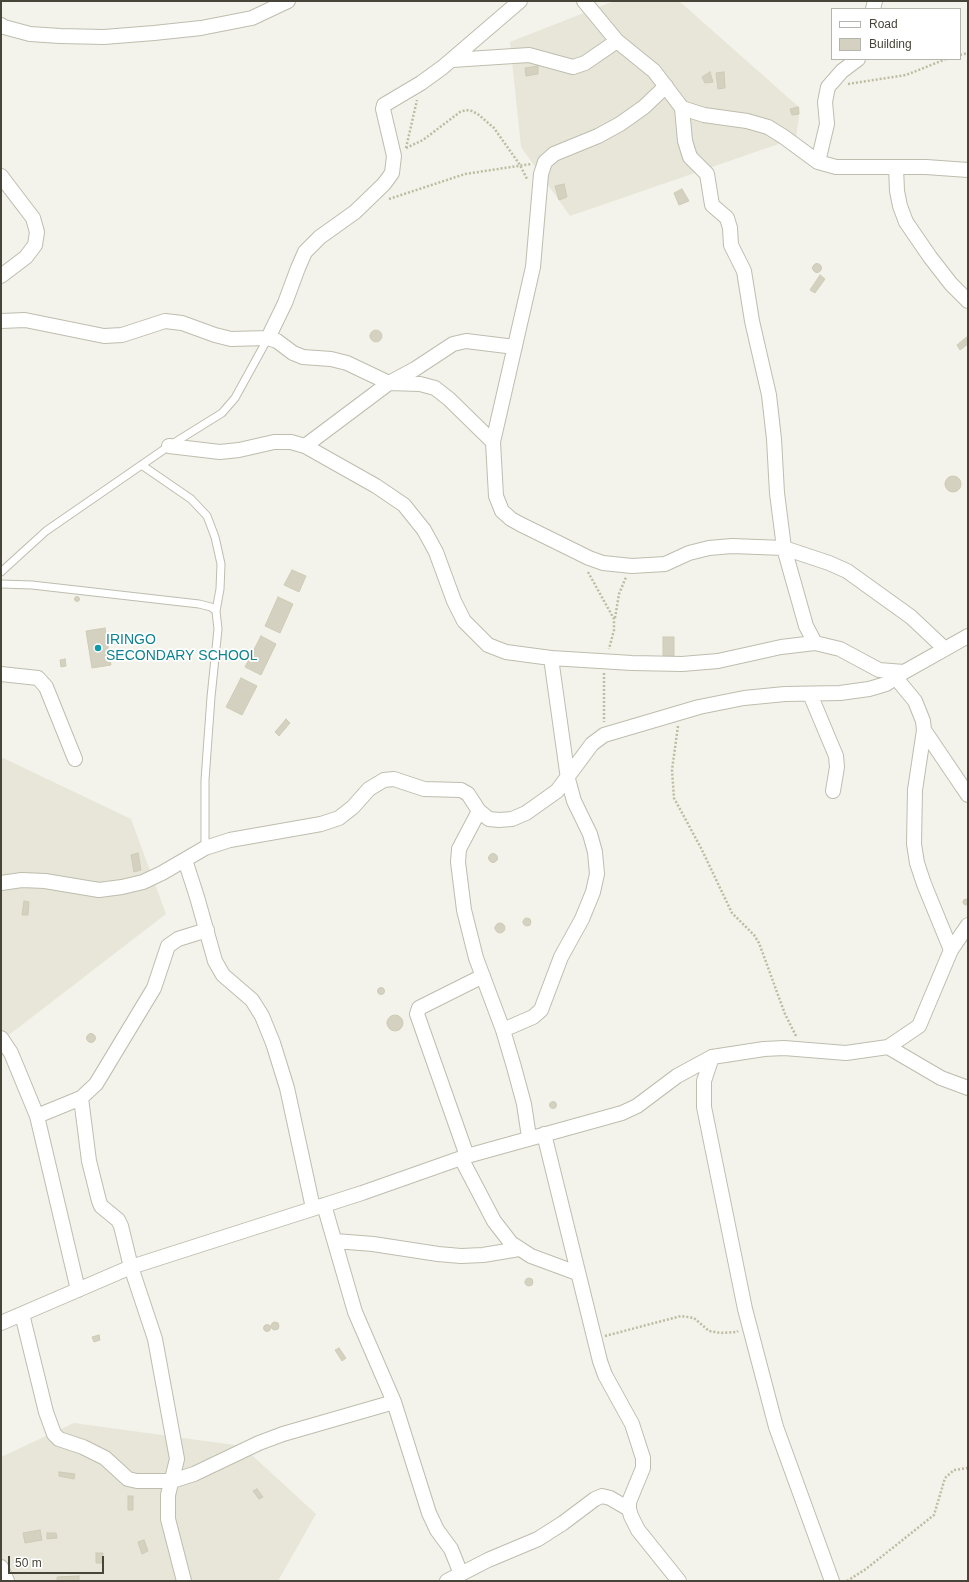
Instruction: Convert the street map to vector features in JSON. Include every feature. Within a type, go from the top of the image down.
[{"type":"street","points":[[2,28],[30,34],[60,36],[104,37],[154,33],[201,28],[252,18],[288,1]]},
{"type":"street","points":[[268,338],[285,304],[305,252],[320,237],[355,212],[372,196],[384,184],[394,167],[394,156],[383,109],[384,105],[387,101],[421,83],[452,60],[520,1]]},
{"type":"street","points":[[584,1],[617,41],[642,60],[666,86],[682,108],[685,141],[690,157],[707,174],[712,205],[727,218],[730,228],[731,245],[744,271],[751,314],[769,395],[774,438],[777,493],[784,548],[806,626],[815,643]]},
{"type":"street","points":[[452,60],[529,55],[573,67],[585,63],[617,41]]},
{"type":"street","points":[[818,162],[827,124],[825,102],[828,87],[842,71],[857,60]]},
{"type":"street","points":[[666,86],[644,107],[620,124],[598,136],[554,154],[545,162],[541,174],[533,266],[493,442],[496,496],[502,511],[511,519],[589,558],[603,563],[632,566],[665,564],[689,553],[709,548],[732,546],[784,548],[829,563],[847,571],[912,617],[945,649]]},
{"type":"street","points":[[682,108],[704,115],[747,121],[768,128],[784,137],[818,162],[836,167],[896,166],[968,170]]},
{"type":"street","points":[[896,166],[898,198],[906,222],[938,268],[968,301]]},
{"type":"street","points":[[1,176],[33,218],[37,232],[35,245],[26,257],[1,276]]},
{"type":"street","points":[[1,320],[25,320],[104,336],[122,335],[165,321],[182,323],[231,339],[268,338],[277,341],[293,353],[303,357],[331,360],[347,364],[389,383],[420,384],[435,388],[460,408],[493,442]]},
{"type":"street","points":[[305,446],[389,383],[415,369],[453,344],[466,341],[515,347]]},
{"type":"street","points":[[169,446],[220,452],[239,450],[274,442],[291,442],[305,446],[376,486],[404,505],[424,530],[436,552],[454,601],[464,621],[488,645],[506,652],[551,658],[682,664],[718,661],[781,647],[815,643],[840,649],[879,670],[900,675],[920,710],[924,730],[915,790],[914,844],[917,863],[951,950]]},
{"type":"street","points":[[1,883],[22,880],[45,881],[99,890],[143,882],[205,848],[230,840],[321,824],[333,820],[353,807],[370,789],[384,780],[394,779],[424,789],[460,790],[468,794],[479,811],[489,819],[512,819],[526,813],[545,801],[557,791],[568,779],[592,744],[604,735],[681,712],[744,698],[785,694],[840,693],[869,689],[886,684],[968,636]]},
{"type":"street","points":[[503,1030],[534,1017],[541,1010],[561,957],[582,919],[593,892],[597,874],[595,852],[590,834],[574,801],[568,779],[551,658]]},
{"type":"street","points":[[1,674],[38,678],[46,686],[74,759]]},
{"type":"street","points":[[810,694],[836,756],[837,768],[833,791]]},
{"type":"street","points":[[924,730],[968,795]]},
{"type":"street","points":[[479,811],[459,849],[458,862],[468,930],[476,958],[503,1030],[524,1104],[529,1137]]},
{"type":"street","points":[[185,860],[215,961],[223,975],[252,1000],[262,1016],[273,1043],[287,1088],[318,1207],[335,1241],[355,1312],[394,1402],[429,1513],[437,1530],[451,1549],[461,1574]]},
{"type":"street","points":[[1,1323],[131,1267],[318,1207],[464,1157],[529,1137],[605,1118],[637,1106],[677,1076],[712,1057],[764,1049],[802,1049],[846,1053],[888,1047],[920,1026],[951,950],[968,925]]},
{"type":"street","points":[[37,1116],[81,1098],[96,1084],[154,988],[168,946],[178,939],[207,930]]},
{"type":"street","points":[[483,976],[420,1008],[417,1014],[464,1157],[494,1221],[511,1243],[519,1249],[532,1256],[577,1273]]},
{"type":"street","points":[[1,1038],[11,1053],[37,1116],[78,1290]]},
{"type":"street","points":[[888,1047],[941,1078],[968,1088]]},
{"type":"street","points":[[712,1057],[704,1081],[704,1107],[745,1309],[776,1427],[832,1581]]},
{"type":"street","points":[[81,1098],[89,1161],[99,1201],[101,1206],[118,1220],[131,1267],[156,1338],[177,1459],[168,1495],[168,1519],[184,1581]]},
{"type":"street","points":[[544,1134],[577,1273],[605,1375],[632,1424],[643,1458],[642,1468],[635,1484],[629,1509],[638,1530],[679,1581]]},
{"type":"street","points":[[335,1241],[373,1244],[461,1256],[483,1255],[519,1249]]},
{"type":"street","points":[[22,1314],[46,1412],[54,1434],[59,1439],[83,1447],[105,1458],[128,1479],[137,1481],[172,1481],[194,1474],[259,1443],[283,1434],[394,1402]]},
{"type":"street","points":[[447,1581],[538,1539],[563,1523],[595,1499],[602,1496],[610,1498],[629,1509]]},
{"type":"street","points":[[1,1567],[7,1581]]},
{"type":"lane","points":[[1,572],[46,531],[143,466],[169,446],[222,413],[235,398],[268,338]]},
{"type":"lane","points":[[143,466],[191,499],[207,516],[216,537],[221,564],[220,589],[216,612],[218,629],[205,780],[205,848]]},
{"type":"lane","points":[[1,584],[32,584],[199,604],[211,607],[216,612]]},
{"type":"path","points":[[828,87],[906,75],[944,60]]},
{"type":"path","points":[[394,167],[406,148],[421,83]]},
{"type":"path","points":[[406,148],[423,140],[460,112],[466,110],[472,111],[479,114],[494,128],[520,165],[530,185]]},
{"type":"path","points":[[387,199],[466,174],[545,162]]},
{"type":"path","points":[[604,735],[603,682],[605,661],[614,630],[614,619],[619,594],[632,566]]},
{"type":"path","points":[[586,569],[614,619]]},
{"type":"path","points":[[681,712],[672,770],[674,798],[701,848],[732,913],[754,935],[759,943],[785,1014],[802,1049]]},
{"type":"path","points":[[595,1339],[681,1316],[694,1318],[709,1330],[720,1333],[737,1332],[745,1309]]},
{"type":"path","points":[[847,1581],[866,1569],[934,1515],[938,1508],[940,1492],[945,1478],[954,1470],[968,1468]]},
{"type":"shaded area","points":[[614,1],[679,1],[800,108],[796,138],[570,216],[521,147],[510,42]]},
{"type":"shaded area","points":[[1,757],[131,819],[166,914],[1,1041]]},
{"type":"shaded area","points":[[74,1423],[242,1446],[316,1514],[278,1581],[1,1581],[1,1457]]},
{"type":"building","points":[[538,66],[538,74],[526,76],[525,68]]},
{"type":"building","points":[[710,72],[713,82],[705,83],[702,77]]},
{"type":"building","points":[[724,72],[725,88],[718,89],[716,73]]},
{"type":"building","points":[[798,107],[799,114],[792,115],[790,109]]},
{"type":"building","points":[[564,184],[567,197],[559,200],[555,186]]},
{"type":"building","points":[[682,189],[689,201],[679,205],[674,193]]},
{"type":"building","points":[[815,264],[819,264],[821,268],[819,272],[815,272],[813,270],[813,266]]},
{"type":"building","points":[[820,275],[825,279],[815,293],[810,290]]},
{"type":"building","points":[[374,330],[378,330],[382,336],[378,342],[374,342],[370,338],[370,334]]},
{"type":"building","points":[[968,336],[968,344],[960,350],[957,345]]},
{"type":"building","points":[[950,476],[956,476],[961,481],[959,490],[956,492],[950,492],[945,487],[945,481]]},
{"type":"building","points":[[292,570],[306,576],[299,592],[284,585]]},
{"type":"building","points":[[75,597],[79,597],[79,601],[75,601]]},
{"type":"building","points":[[278,597],[293,604],[280,633],[265,626]]},
{"type":"building","name":"IRINGO SECONDARY SCHOOL","points":[[105,628],[111,665],[92,668],[86,631]]},
{"type":"building","points":[[261,636],[276,644],[261,675],[245,667]]},
{"type":"building","points":[[663,637],[674,637],[674,656],[663,656]]},
{"type":"building","points":[[65,659],[66,666],[61,667],[60,660]]},
{"type":"building","points":[[241,678],[257,686],[242,715],[226,707]]},
{"type":"building","points":[[286,719],[290,723],[279,736],[275,732]]},
{"type":"building","points":[[138,853],[141,870],[134,872],[131,855]]},
{"type":"building","points":[[493,853],[498,858],[493,863],[488,858]]},
{"type":"building","points":[[966,899],[969,902],[966,905],[963,902]]},
{"type":"building","points":[[24,901],[29,902],[28,915],[22,915]]},
{"type":"building","points":[[525,918],[529,918],[531,922],[529,926],[525,926],[523,924],[523,920]]},
{"type":"building","points":[[498,923],[502,923],[505,928],[502,933],[498,933],[495,930],[495,926]]},
{"type":"building","points":[[381,988],[384,991],[381,994],[378,991]]},
{"type":"building","points":[[395,1015],[402,1020],[403,1023],[398,1030],[395,1031],[388,1026],[387,1023],[392,1016]]},
{"type":"building","points":[[89,1034],[93,1034],[95,1038],[93,1042],[89,1042],[87,1040],[87,1036]]},
{"type":"building","points":[[553,1102],[556,1105],[553,1108],[550,1105]]},
{"type":"building","points":[[529,1278],[532,1279],[532,1285],[529,1286],[526,1285],[525,1282],[526,1279]]},
{"type":"building","points":[[273,1322],[277,1322],[279,1326],[277,1330],[273,1330],[271,1328],[271,1324]]},
{"type":"building","points":[[267,1324],[270,1325],[270,1331],[267,1332],[264,1331],[263,1328],[264,1325]]},
{"type":"building","points":[[99,1335],[100,1340],[94,1342],[92,1337]]},
{"type":"building","points":[[339,1348],[346,1358],[342,1361],[335,1350]]},
{"type":"building","points":[[59,1472],[75,1474],[74,1479],[59,1476]]},
{"type":"building","points":[[257,1489],[263,1497],[259,1499],[253,1491]]},
{"type":"building","points":[[128,1496],[133,1496],[133,1510],[128,1510]]},
{"type":"building","points":[[40,1530],[42,1540],[25,1543],[23,1533]]},
{"type":"building","points":[[47,1533],[56,1533],[57,1538],[47,1539]]},
{"type":"building","points":[[144,1540],[148,1551],[142,1554],[138,1542]]},
{"type":"building","points":[[96,1553],[103,1553],[102,1563],[96,1563]]},
{"type":"building","points":[[79,1576],[79,1581],[57,1581],[57,1577]]},
{"type":"place","name":"IRINGO SECONDARY SCHOOL","points":[[98,648]]}]
